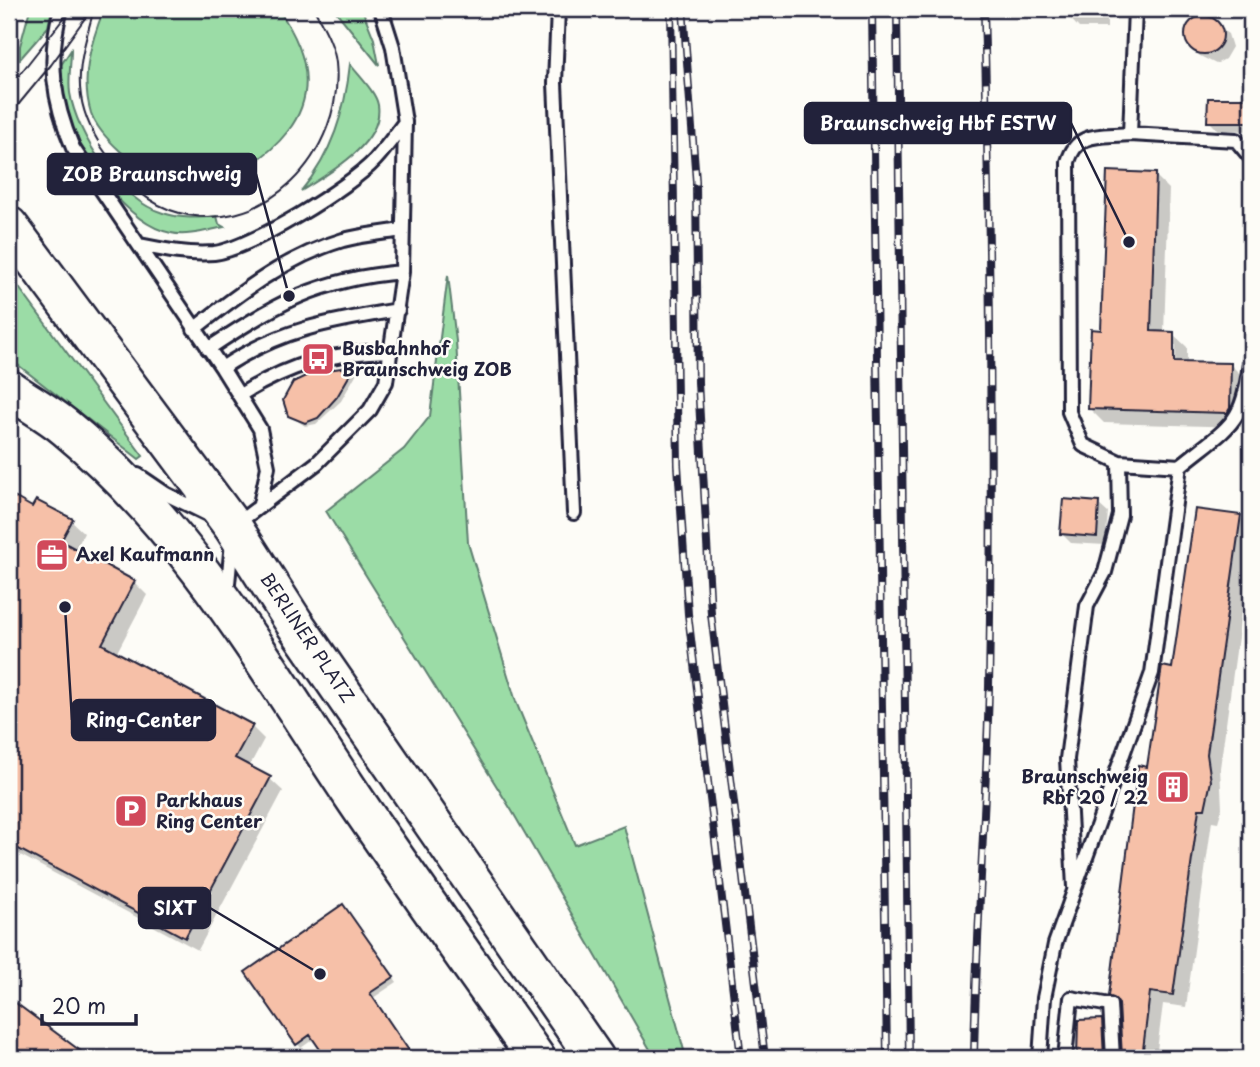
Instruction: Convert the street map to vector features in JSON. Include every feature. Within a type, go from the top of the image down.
[{"type":"main road","name":"BERLINER PLATZ","points":[[9,226],[233,527],[295,624],[595,1058]]},
{"type":"main road","points":[[9,389],[65,427],[149,509],[227,604],[355,798],[536,1058]]},
{"type":"lane","points":[[61,9],[54,32],[51,65],[60,119],[72,148],[222,368],[260,429],[268,467],[260,504]]},
{"type":"lane","points":[[227,604],[233,527],[317,463],[370,410],[386,382],[402,272],[405,122],[393,47],[381,9]]},
{"type":"lane","points":[[558,9],[555,83],[574,513]]},
{"type":"lane","points":[[1130,134],[1135,9]]},
{"type":"lane","points":[[139,245],[185,254],[217,253],[259,237],[318,202],[374,162],[405,122]]},
{"type":"lane","points":[[1251,158],[1236,140],[1130,134],[1081,139],[1072,147],[1068,162],[1069,412],[1083,445],[1119,461],[1180,466],[1236,422],[1247,394],[1251,354]]},
{"type":"lane","points":[[194,329],[252,283],[312,251],[346,240],[402,230]]},
{"type":"lane","points":[[208,349],[268,308],[303,294],[358,276],[402,272]]},
{"type":"lane","points":[[222,368],[277,336],[338,320],[398,310]]},
{"type":"lane","points":[[240,395],[273,374],[318,359],[348,352],[391,351]]},
{"type":"lane","points":[[65,427],[166,494],[233,527]]},
{"type":"lane","points":[[1074,894],[1067,759],[1087,606],[1105,572],[1120,515],[1119,461]]},
{"type":"lane","points":[[1040,1058],[1044,998],[1055,944],[1152,673],[1180,466]]},
{"type":"lane","points":[[1065,1058],[1071,998],[1110,1005],[1113,1058]]},
{"type":"green space","points":[[30,9],[52,9],[48,27],[20,59],[20,46]]},
{"type":"green space","points":[[104,9],[278,9],[295,38],[305,69],[306,85],[298,116],[271,149],[251,164],[230,174],[208,180],[185,180],[163,176],[141,166],[112,143],[99,129],[91,113],[87,86],[88,60]]},
{"type":"green space","points":[[334,9],[362,9],[374,39],[379,65]]},
{"type":"green space","points":[[71,50],[69,88],[74,110],[91,146],[117,181],[131,195],[163,213],[190,218],[217,216],[219,224],[224,227],[191,234],[171,233],[138,217],[107,186],[83,149],[66,108],[61,65]]},
{"type":"green space","points":[[350,64],[374,95],[378,105],[378,119],[372,132],[352,156],[301,191],[321,162],[335,132],[345,99]]},
{"type":"green space","points":[[9,274],[143,456],[139,459],[9,358]]},
{"type":"green space","points":[[448,275],[456,341],[468,543],[516,702],[575,845],[624,826],[686,1058],[655,1058],[512,811],[326,511],[404,449],[430,416]]},
{"type":"building","points":[[1204,16],[1218,21],[1223,35],[1218,49],[1204,54],[1190,49],[1185,35],[1190,21]]},
{"type":"building","points":[[1208,98],[1251,98],[1251,122],[1207,122]]},
{"type":"building","points":[[1107,171],[1156,173],[1151,331],[1174,332],[1174,362],[1231,363],[1230,408],[1227,413],[1088,409],[1091,329],[1101,330]]},
{"type":"building","points":[[355,366],[337,397],[318,418],[305,423],[288,416],[283,400],[293,382],[314,372]]},
{"type":"building","name":"Parkhaus Ring Center","points":[[9,494],[32,507],[36,500],[73,519],[61,541],[135,581],[102,644],[253,725],[235,758],[271,777],[185,938],[9,844]]},
{"type":"building","points":[[1063,499],[1099,502],[1097,537],[1060,534]]},
{"type":"building","points":[[1195,509],[1241,515],[1207,754],[1211,781],[1205,809],[1199,809],[1173,995],[1150,992],[1142,1058],[1122,1057],[1119,1004],[1109,996],[1138,765],[1147,767],[1162,666],[1172,668]]},
{"type":"building","points":[[343,904],[394,977],[370,993],[414,1058],[326,1058],[310,1035],[296,1045],[245,972]]},
{"type":"building","points":[[9,998],[90,1058],[9,1058]]},
{"type":"building","points":[[1102,1019],[1104,1058],[1077,1058],[1078,1020]]},
{"type":"tram line","points":[[9,88],[71,9]]},
{"type":"tram line","points":[[94,9],[81,61],[80,92],[89,124],[98,141]]},
{"type":"tram line","points":[[100,145],[130,184],[148,199],[170,210],[204,217],[236,213],[265,201],[291,182],[312,157],[327,128],[335,96],[336,63],[328,35],[314,9]]},
{"type":"tram line","points":[[9,116],[88,14]]},
{"type":"railway","points":[[671,9],[678,465],[688,614],[741,1058]]},
{"type":"railway","points":[[683,9],[696,181],[698,382],[711,614],[765,1058]]},
{"type":"railway","points":[[872,9],[887,1058]]},
{"type":"railway","points":[[897,9],[909,1058]]},
{"type":"railway","points":[[974,1058],[988,733],[991,518],[984,9]]},
{"type":"place","name":"Braunschweig Hbf ESTW","points":[[1129,242]]},
{"type":"place","name":"ZOB Braunschweig","points":[[289,296]]},
{"type":"place","name":"Busbahnhof Braunschweig ZOB","points":[[318,359]]},
{"type":"place","name":"Axel Kaufmann","points":[[52,555]]},
{"type":"place","name":"Ring-Center","points":[[65,607]]},
{"type":"place","name":"Braunschweig Rbf 20 / 22","points":[[1173,787]]},
{"type":"place","name":"Parkhaus Ring Center","points":[[131,811]]},
{"type":"place","name":"SIXT","points":[[320,974]]}]
